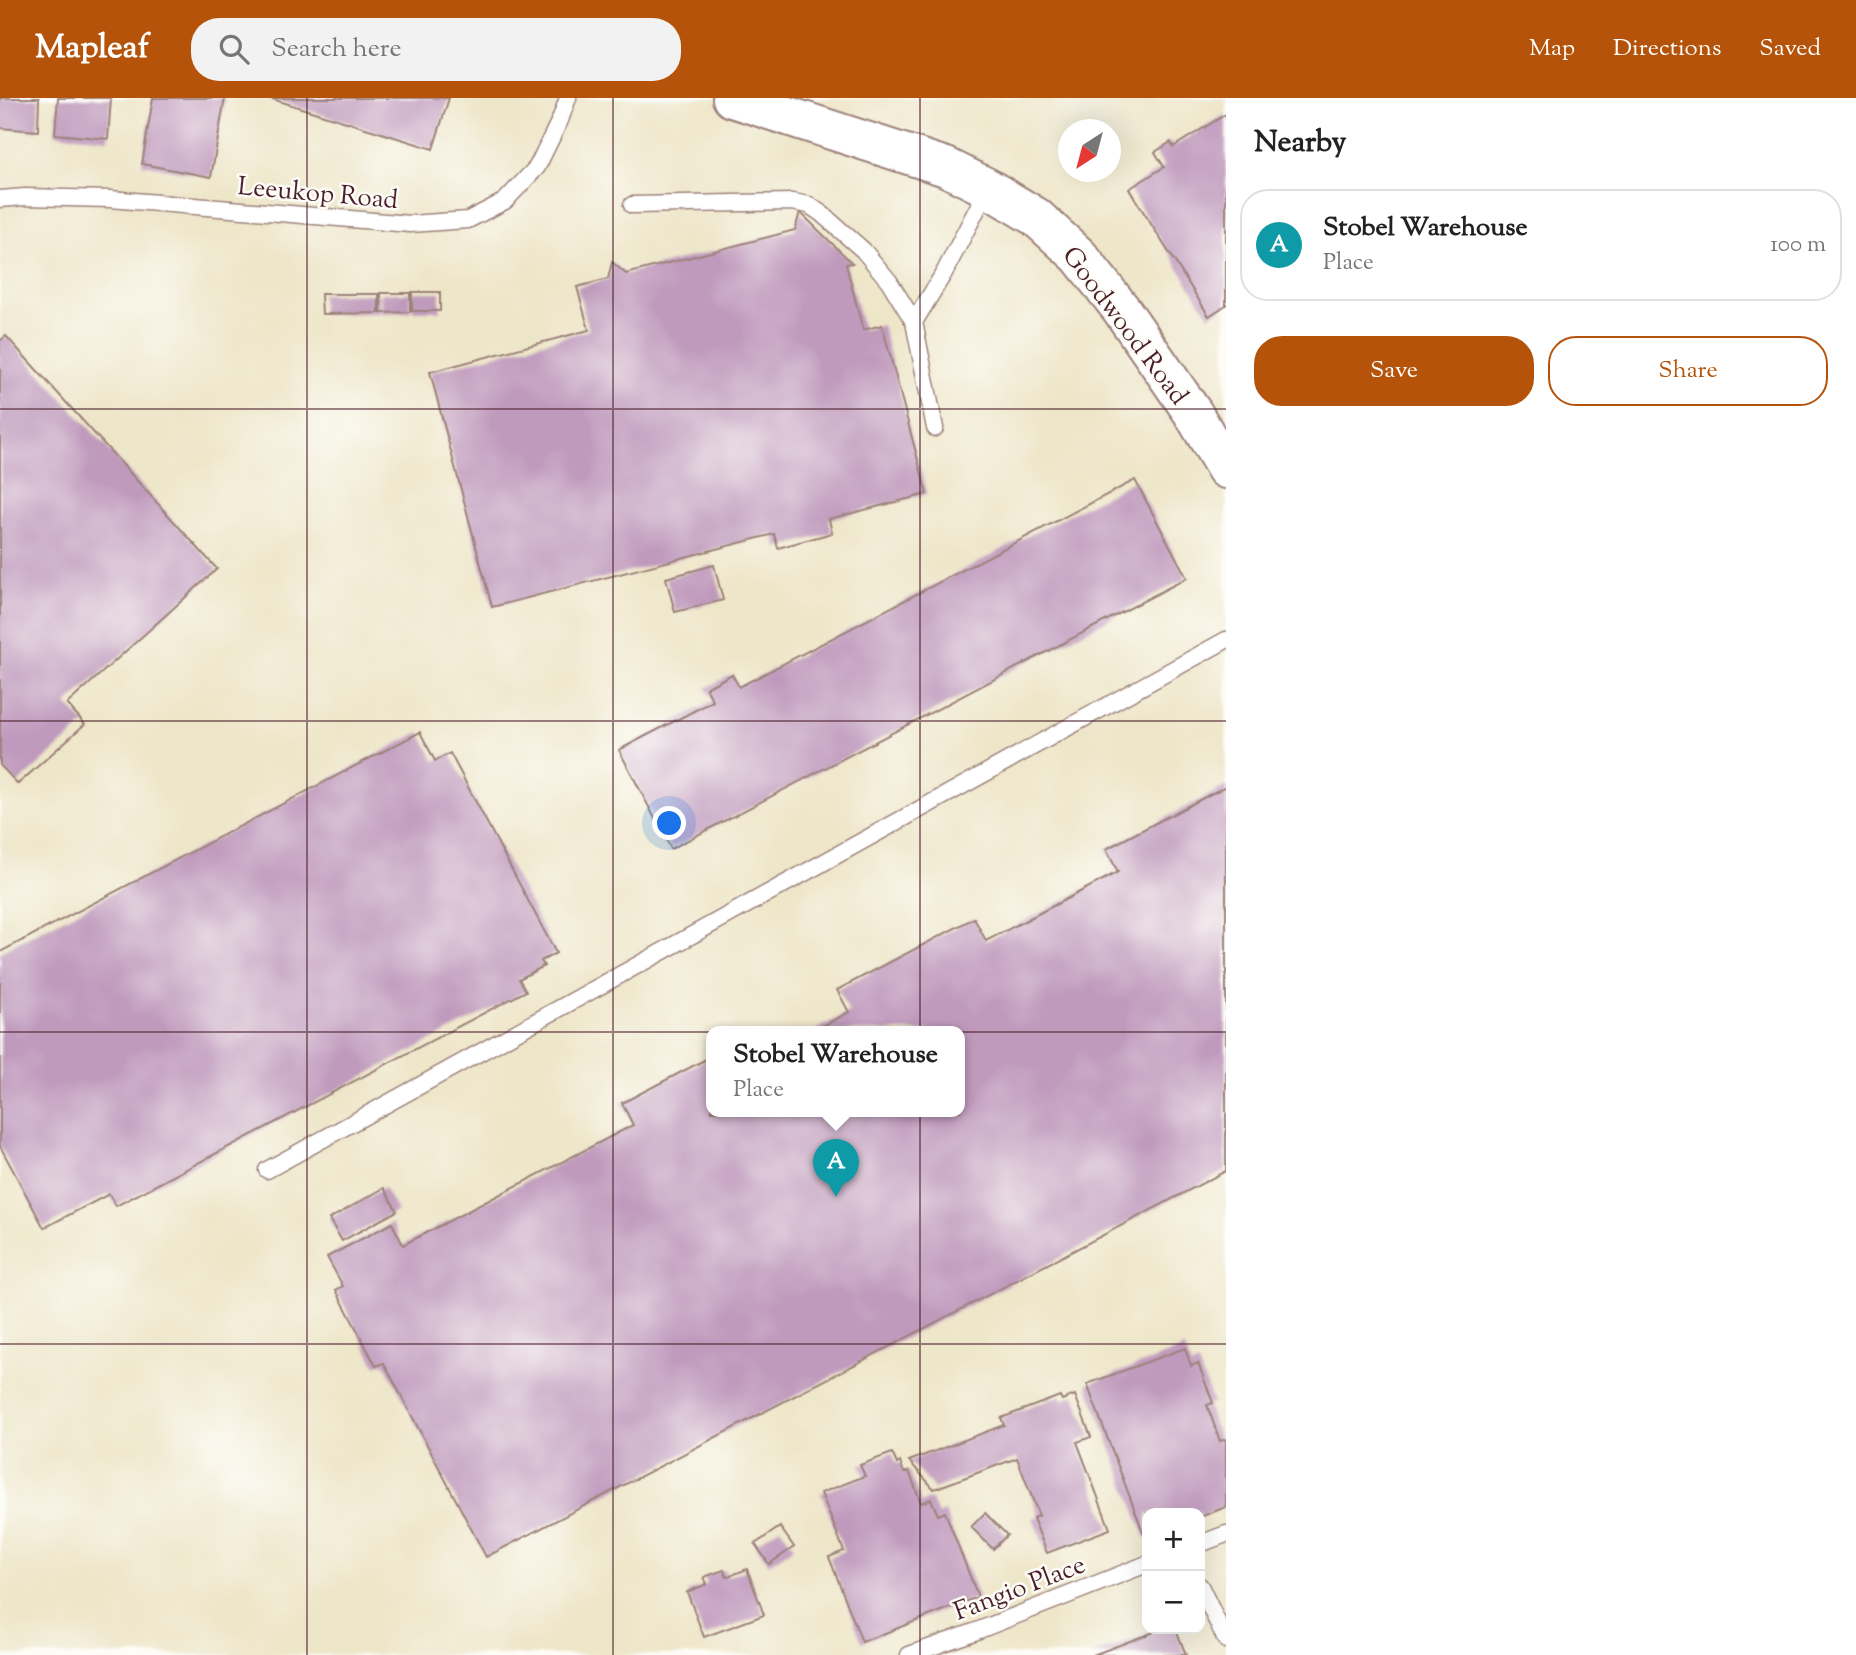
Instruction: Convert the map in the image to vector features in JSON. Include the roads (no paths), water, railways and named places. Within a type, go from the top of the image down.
[{"type":"street","name":"Goodwood Road","points":[[732,98],[946,167],[1037,217],[1079,256],[1121,309],[1193,413],[1226,469]]},
{"type":"lane","name":"Leeukop Road","points":[[0,199],[110,199],[410,224],[468,220],[505,201],[537,167],[561,120],[568,98]]},
{"type":"lane","points":[[914,322],[944,273],[988,188]]},
{"type":"lane","points":[[632,205],[792,202],[809,205],[822,214],[863,250],[890,281],[914,322],[935,428]]},
{"type":"lane","points":[[267,1170],[1226,640]]},
{"type":"lane","points":[[1205,1542],[1226,1534]]},
{"type":"lane","name":"Fangio Place","points":[[909,1655],[1142,1566]]},
{"type":"lane","points":[[1205,1597],[1226,1640]]},
{"type":"place","name":"Stobel Warehouse","points":[[836,1197]]}]
